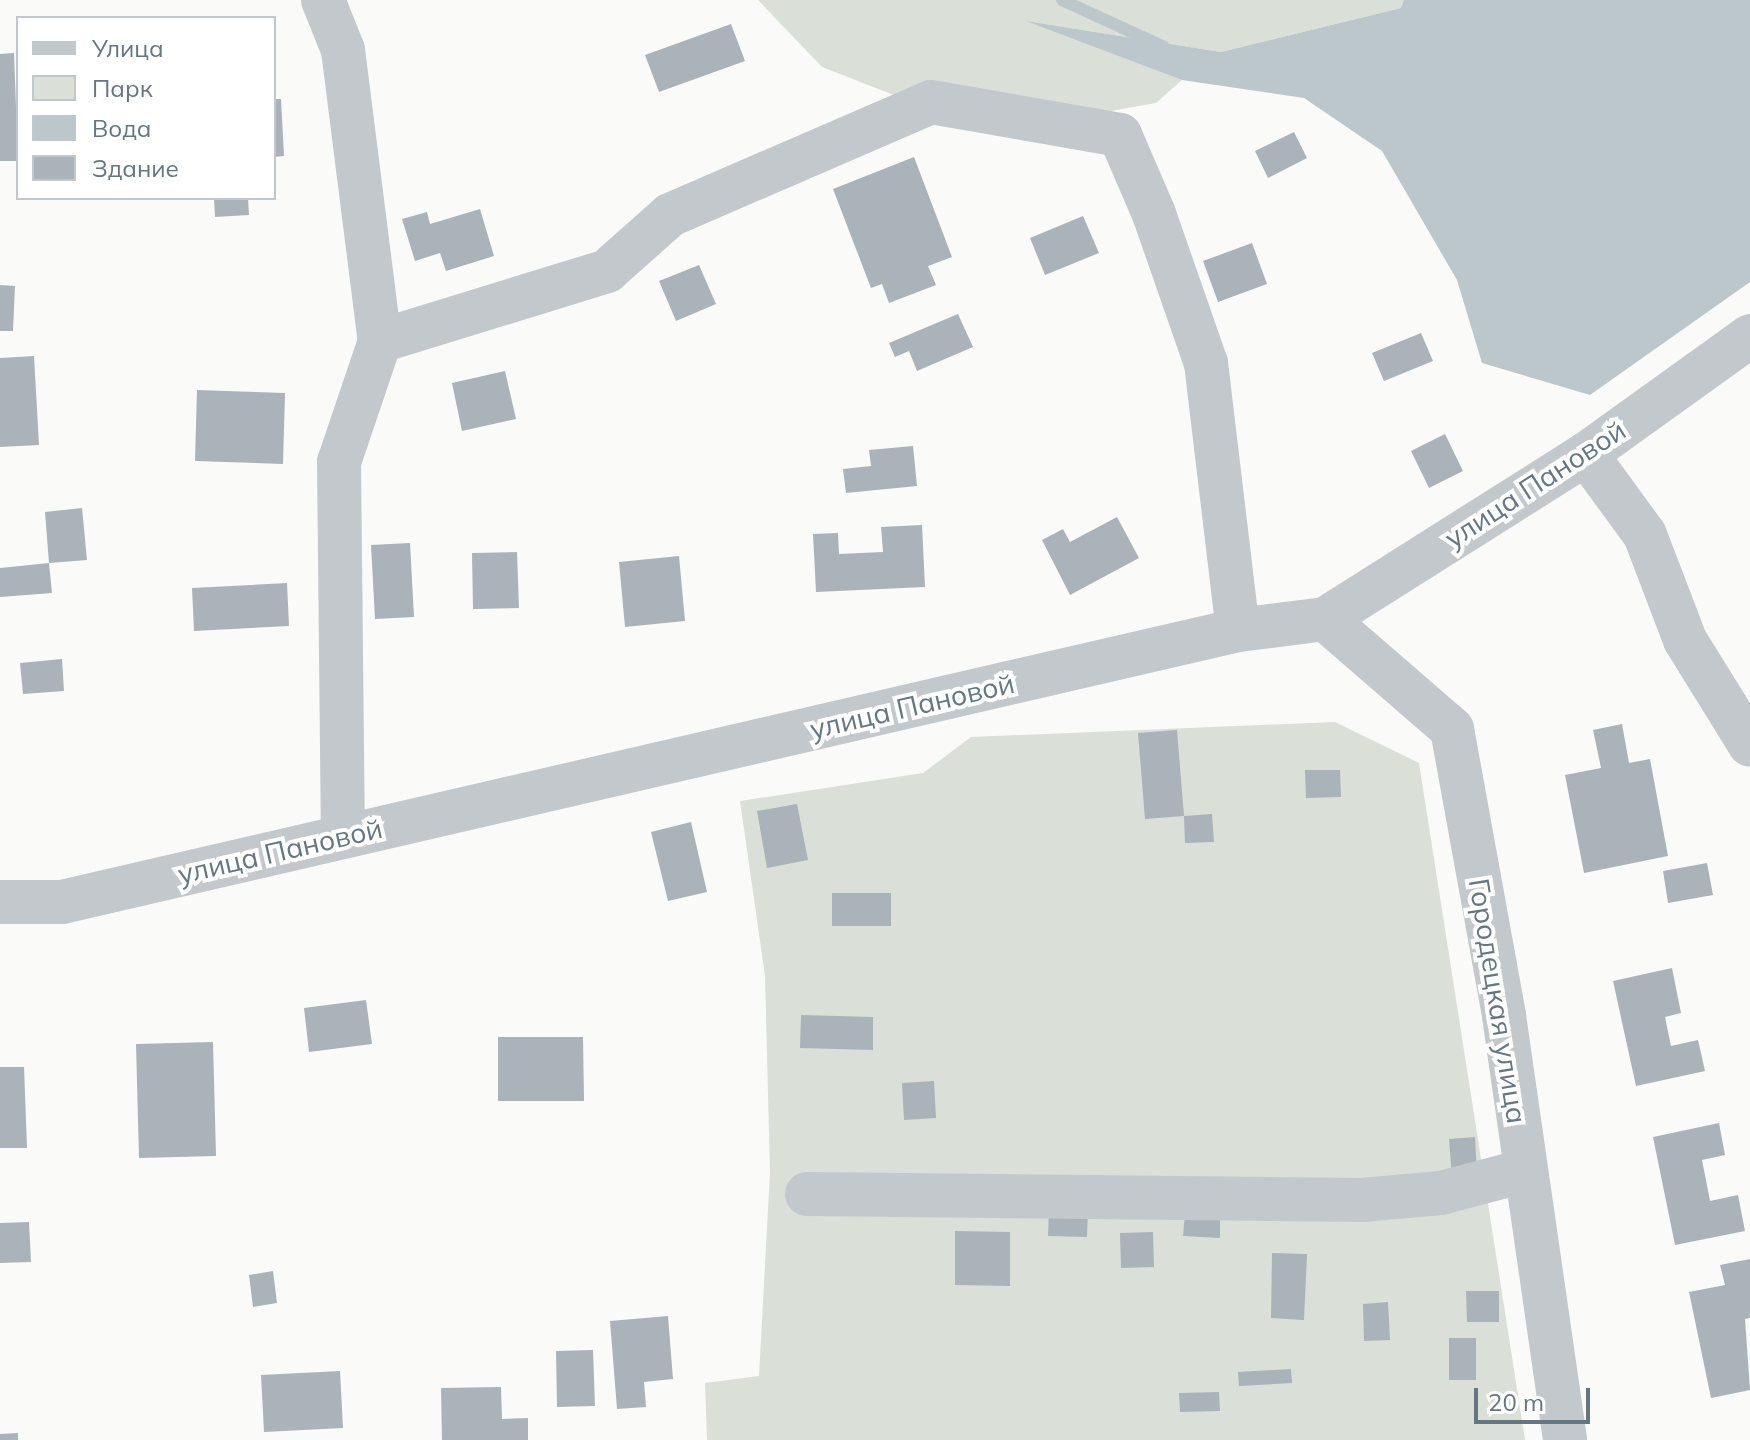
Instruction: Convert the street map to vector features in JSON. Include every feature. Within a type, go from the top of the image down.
[{"type":"street","points":[[323,0],[343,50],[380,341],[339,462],[343,836]]},
{"type":"street","points":[[380,341],[607,271],[670,215],[931,102],[1120,135],[1154,214],[1206,363],[1238,630]]},
{"type":"street","name":"улица Пановой","points":[[0,902],[62,902],[1238,630],[1325,619],[1586,454],[1750,336]]},
{"type":"street","points":[[1586,454],[1645,535],[1685,640],[1750,745]]},
{"type":"street","name":"Городецкая улица","points":[[1325,619],[1452,729],[1504,1016],[1565,1440]]},
{"type":"street","points":[[807,1194],[1362,1200],[1441,1193],[1524,1171]]},
{"type":"green space","points":[[758,0],[1404,0],[1401,8],[1221,52],[1032,22],[1182,80],[1156,103],[1037,124],[909,101],[822,67]]},
{"type":"green space","points":[[1335,722],[1419,763],[1525,1440],[707,1440],[705,1383],[759,1376],[770,1173],[765,976],[740,801],[923,773],[971,737]]},
{"type":"water","points":[[1404,0],[1750,0],[1750,282],[1590,395],[1482,363],[1457,280],[1382,151],[1304,98],[1182,80],[1026,21],[1221,52],[1401,8]]},
{"type":"building","points":[[731,24],[745,61],[659,92],[645,55]]},
{"type":"building","points":[[14,53],[16,161],[0,161],[0,54]]},
{"type":"building","points":[[276,99],[281,99],[284,156],[276,157]]},
{"type":"building","points":[[1294,132],[1307,158],[1268,178],[1255,151]]},
{"type":"building","points":[[914,157],[952,257],[928,266],[936,285],[889,303],[882,284],[871,288],[833,189]]},
{"type":"building","points":[[214,200],[248,200],[249,215],[215,217]]},
{"type":"building","points":[[480,209],[494,256],[446,271],[440,253],[415,261],[402,219],[427,212],[430,224]]},
{"type":"building","points":[[1083,216],[1099,253],[1045,275],[1030,238]]},
{"type":"building","points":[[1252,243],[1267,284],[1218,302],[1203,261]]},
{"type":"building","points":[[699,265],[716,304],[676,321],[659,281]]},
{"type":"building","points":[[0,285],[15,286],[13,331],[0,331]]},
{"type":"building","points":[[958,314],[973,347],[917,371],[909,351],[895,357],[889,343]]},
{"type":"building","points":[[1421,333],[1433,361],[1384,381],[1372,353]]},
{"type":"building","points":[[34,356],[39,445],[0,447],[0,358]]},
{"type":"building","points":[[505,371],[516,419],[462,431],[452,383]]},
{"type":"building","points":[[197,390],[285,393],[283,464],[195,461]]},
{"type":"building","points":[[1445,434],[1463,471],[1429,488],[1411,451]]},
{"type":"building","points":[[913,446],[917,486],[846,493],[843,469],[871,466],[869,450]]},
{"type":"building","points":[[82,508],[87,560],[49,563],[45,512]]},
{"type":"building","points":[[1117,517],[1139,558],[1070,595],[1042,540],[1063,529],[1070,542]]},
{"type":"building","points":[[922,525],[925,587],[816,592],[813,534],[838,533],[839,554],[883,552],[881,527]]},
{"type":"building","points":[[410,543],[414,617],[375,619],[371,545]]},
{"type":"building","points":[[517,552],[519,608],[473,609],[472,553]]},
{"type":"building","points":[[679,556],[685,621],[625,627],[619,562]]},
{"type":"building","points":[[49,563],[52,593],[0,597],[0,568]]},
{"type":"building","points":[[287,583],[289,626],[194,631],[192,588]]},
{"type":"building","points":[[62,659],[64,691],[23,694],[20,663]]},
{"type":"building","points":[[1622,724],[1629,763],[1650,759],[1668,856],[1584,873],[1565,775],[1601,768],[1593,730]]},
{"type":"building","points":[[1177,730],[1184,816],[1145,819],[1138,733]]},
{"type":"building","points":[[1305,770],[1340,770],[1341,797],[1306,798]]},
{"type":"building","points":[[797,804],[808,860],[767,868],[757,811]]},
{"type":"building","points":[[1212,814],[1214,842],[1185,843],[1184,816]]},
{"type":"building","points":[[691,822],[707,892],[668,901],[651,832]]},
{"type":"building","points":[[1707,863],[1713,895],[1668,903],[1663,871]]},
{"type":"building","points":[[832,893],[891,893],[891,926],[832,926]]},
{"type":"building","points":[[1672,968],[1681,1013],[1665,1017],[1671,1046],[1698,1040],[1705,1071],[1636,1086],[1613,981]]},
{"type":"building","points":[[366,1000],[372,1044],[309,1052],[304,1008]]},
{"type":"building","points":[[801,1015],[873,1017],[873,1050],[800,1048]]},
{"type":"building","points":[[498,1037],[583,1037],[584,1101],[498,1101]]},
{"type":"building","points":[[213,1042],[216,1156],[139,1158],[136,1044]]},
{"type":"building","points":[[0,1067],[24,1067],[27,1148],[0,1148]]},
{"type":"building","points":[[934,1081],[936,1118],[904,1120],[902,1083]]},
{"type":"building","points":[[1719,1123],[1725,1155],[1702,1160],[1710,1201],[1738,1195],[1745,1231],[1675,1245],[1653,1137]]},
{"type":"building","points":[[1475,1137],[1477,1176],[1452,1178],[1449,1139]]},
{"type":"building","points":[[1049,1209],[1088,1210],[1087,1237],[1048,1236]]},
{"type":"building","points":[[1185,1213],[1220,1214],[1220,1238],[1183,1236]]},
{"type":"building","points":[[29,1222],[31,1262],[0,1263],[0,1223]]},
{"type":"building","points":[[955,1231],[1010,1232],[1010,1286],[955,1285]]},
{"type":"building","points":[[1153,1232],[1154,1267],[1121,1268],[1120,1233]]},
{"type":"building","points":[[1272,1253],[1307,1254],[1304,1320],[1271,1318]]},
{"type":"building","points":[[1750,1259],[1750,1318],[1745,1319],[1750,1390],[1711,1398],[1689,1292],[1725,1285],[1720,1265]]},
{"type":"building","points":[[273,1271],[277,1303],[253,1307],[249,1275]]},
{"type":"building","points":[[1466,1291],[1499,1291],[1499,1322],[1467,1322]]},
{"type":"building","points":[[1388,1302],[1390,1340],[1364,1341],[1363,1304]]},
{"type":"building","points":[[668,1316],[673,1379],[644,1382],[646,1407],[617,1409],[610,1321]]},
{"type":"building","points":[[1449,1338],[1476,1338],[1476,1380],[1449,1380]]},
{"type":"building","points":[[593,1350],[595,1406],[557,1407],[556,1351]]},
{"type":"building","points":[[1291,1369],[1292,1383],[1239,1386],[1238,1372]]},
{"type":"building","points":[[340,1371],[343,1428],[264,1432],[261,1375]]},
{"type":"building","points":[[501,1387],[502,1419],[528,1418],[528,1440],[442,1440],[441,1388]]},
{"type":"building","points":[[1219,1392],[1220,1411],[1180,1412],[1179,1393]]},
{"type":"building","points":[[18,1433],[18,1440],[0,1440],[0,1434]]},
{"type":"waterway","points":[[1062,0],[1164,47]]}]
